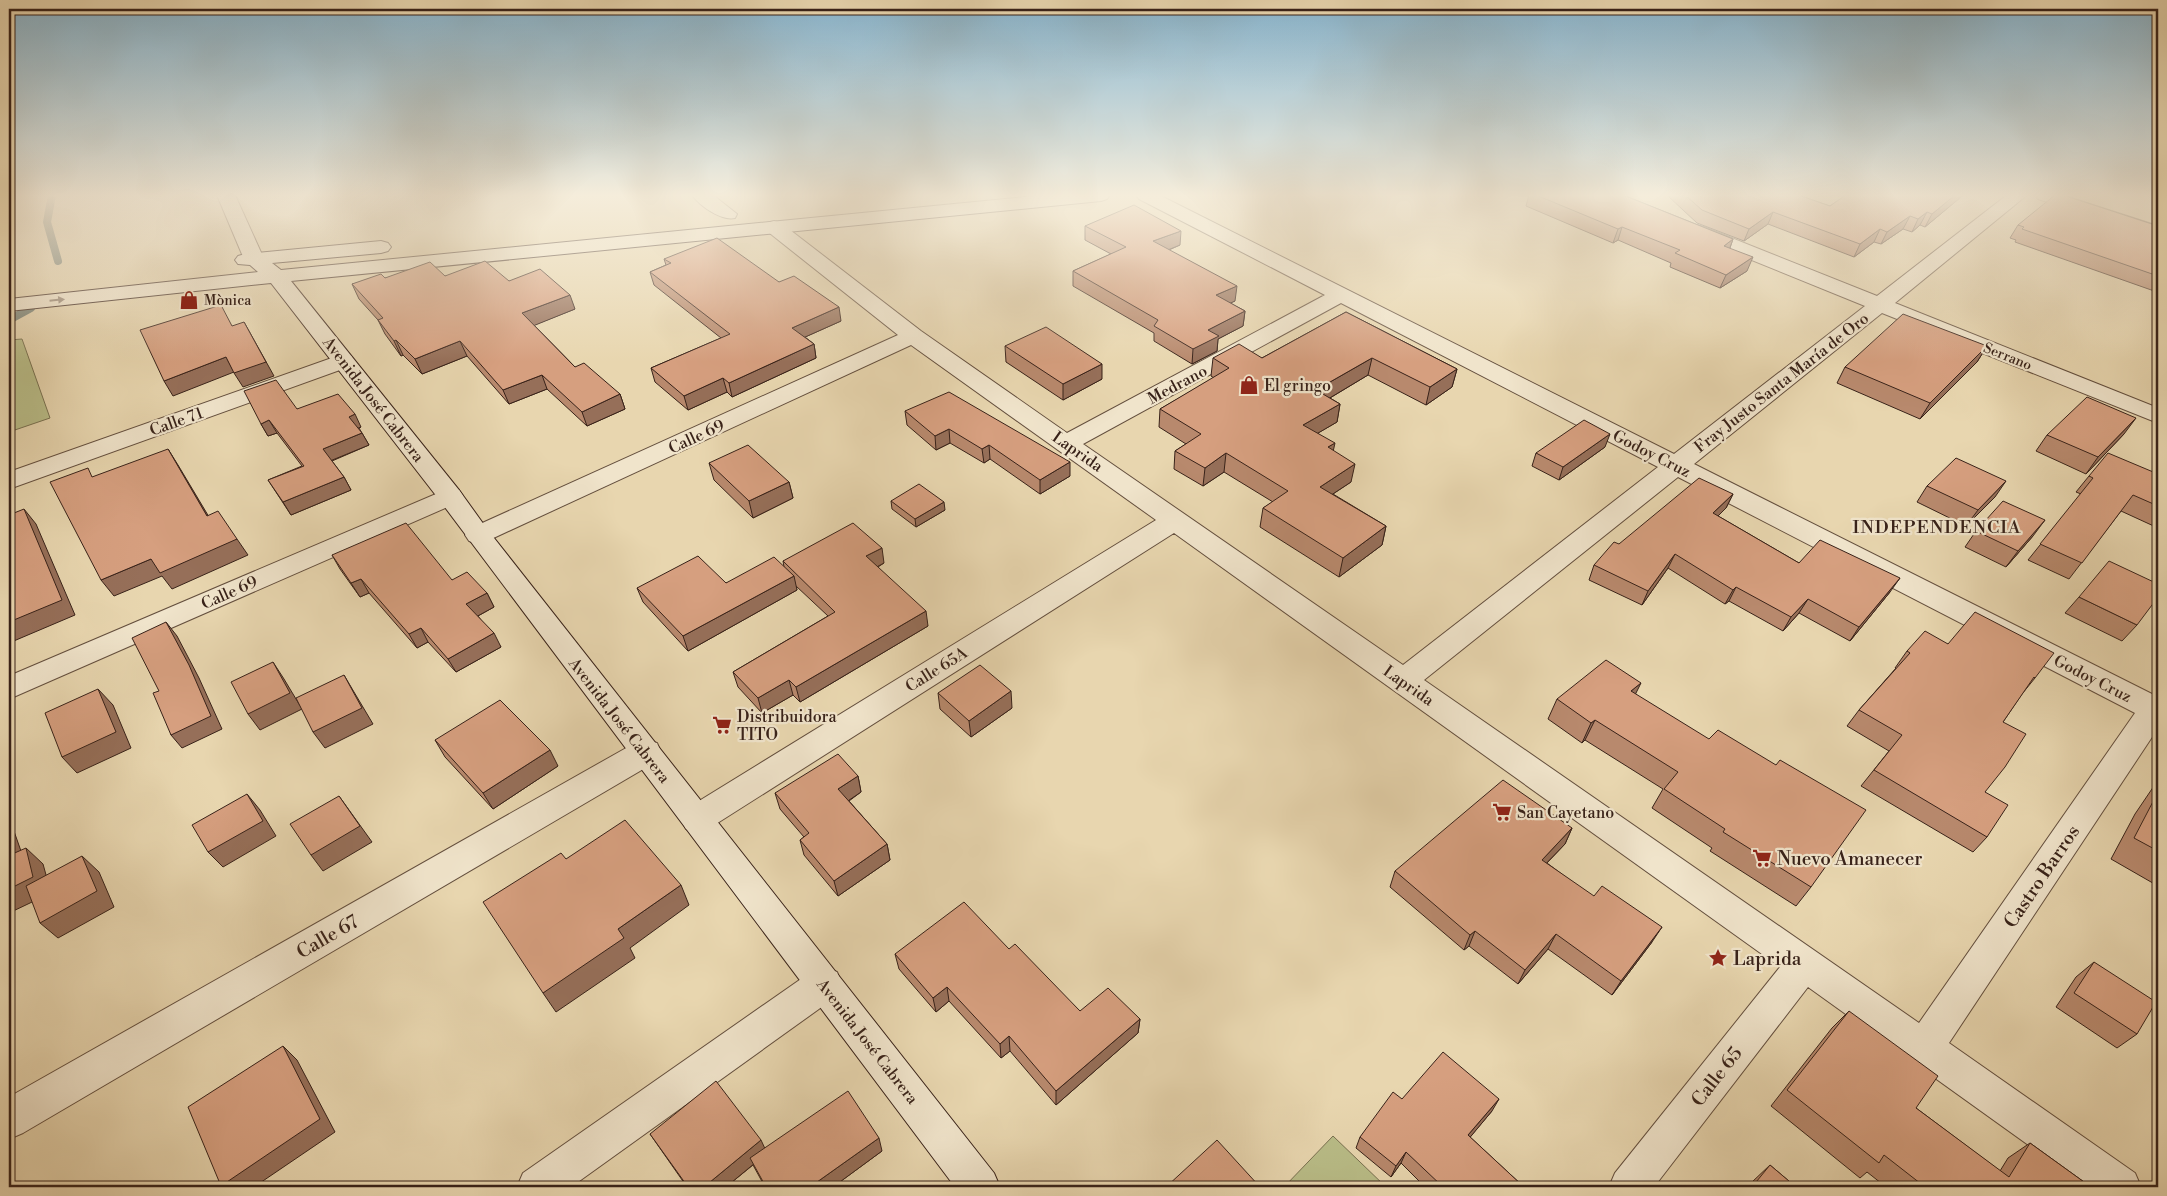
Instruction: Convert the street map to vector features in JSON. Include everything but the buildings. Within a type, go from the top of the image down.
[{"type":"street","name":"Avenida José Cabrera","points":[[257,251],[266,268],[344,361],[450,496],[478,536],[980,1187]]},
{"type":"street","points":[[9,305],[371,251]]},
{"type":"street","points":[[225,262],[266,268],[479,251]]},
{"type":"street","name":"Laprida","points":[[804,251],[913,336],[2121,1187]]},
{"type":"street","name":"Godoy Cruz","points":[[1253,251],[2157,708]]},
{"type":"street","name":"Serrano","points":[[1747,251],[2158,416]]},
{"type":"street","name":"Fray Justo Santa María de Oro","points":[[1404,681],[1947,251]]},
{"type":"street","name":"Medrano","points":[[1066,443],[1341,296]]},
{"type":"street","name":"Calle 69","points":[[478,536],[913,336]]},
{"type":"street","name":"Calle 71","points":[[9,481],[344,361]]},
{"type":"street","name":"Calle 69","points":[[9,688],[450,496]]},
{"type":"street","name":"Calle 65A","points":[[697,819],[1175,520]]},
{"type":"street","name":"Castro Barros","points":[[1924,1048],[2157,708]]},
{"type":"street","name":"Calle 67","points":[[9,1119],[646,752]]},
{"type":"street","name":"Calle 65","points":[[1629,1187],[1804,964]]},
{"type":"street","points":[[537,1187],[824,984]]},
{"type":"green space","points":[[22,339],[50,418],[9,432],[9,340]]},
{"type":"green space","points":[[1333,1136],[1386,1187],[1284,1187]]},
{"type":"waterway","points":[[55,251],[58,261]]},
{"type":"waterway","points":[[9,320],[31,308]]},
{"type":"place","name":"Mònica","points":[[189,300]]},
{"type":"place","name":"El gringo","points":[[1249,385]]},
{"type":"place","name":"Distribuidora TITO","points":[[722,725]]},
{"type":"place","name":"San Cayetano","points":[[1502,812]]},
{"type":"place","name":"Nuevo Amanecer","points":[[1762,858]]},
{"type":"place","name":"Laprida","points":[[1718,958]]},
{"type":"district","name":"INDEPENDENCIA","points":[[1937,527]]}]
